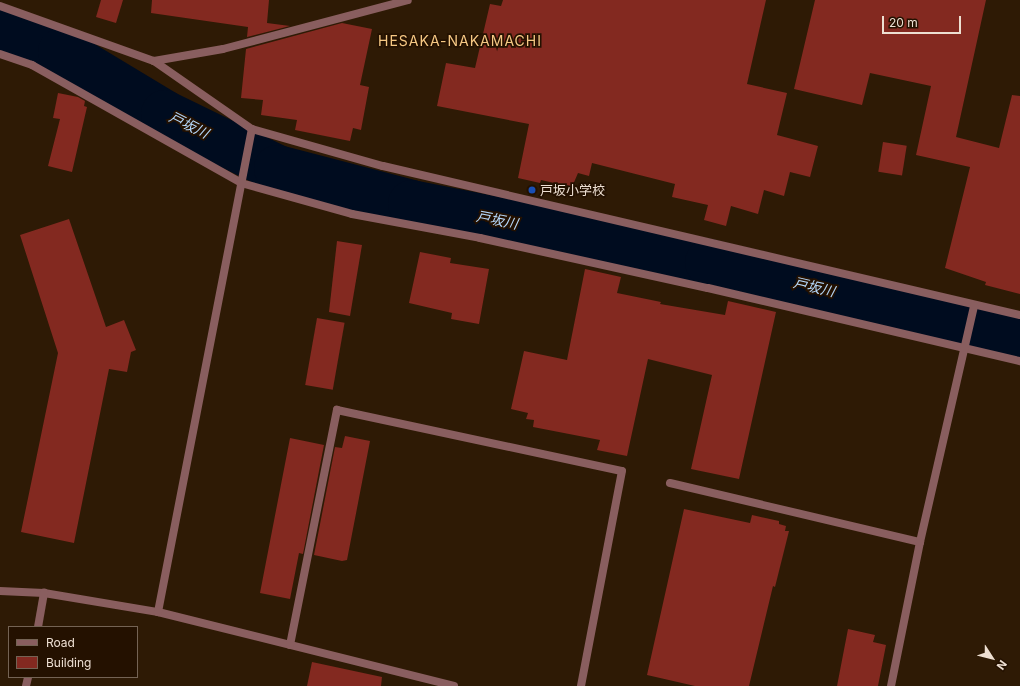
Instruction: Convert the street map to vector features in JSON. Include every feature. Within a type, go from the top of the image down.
[{"type":"street","points":[[154,61],[223,49],[408,0]]},
{"type":"street","points":[[0,6],[154,61],[252,129],[383,166],[974,306],[1020,315]]},
{"type":"street","points":[[0,54],[32,65],[241,183],[352,214],[480,238],[700,286],[964,350],[1020,361]]},
{"type":"street","points":[[158,612],[252,129]]},
{"type":"street","points":[[891,686],[920,542],[974,306]]},
{"type":"street","points":[[290,645],[337,410],[622,471],[581,686]]},
{"type":"street","points":[[670,484],[920,542]]},
{"type":"street","points":[[0,591],[44,593],[158,612],[454,686]]},
{"type":"street","points":[[38,626],[44,593]]},
{"type":"building","points":[[101,0],[123,0],[116,23],[96,17]]},
{"type":"building","points":[[152,0],[269,0],[267,23],[290,26],[247,37],[248,27],[151,13]]},
{"type":"building","points":[[503,0],[766,0],[747,84],[787,93],[777,135],[818,146],[810,177],[790,172],[784,196],[764,190],[758,214],[731,206],[726,226],[704,220],[708,205],[672,197],[675,184],[592,163],[589,176],[578,173],[572,187],[541,180],[540,183],[518,178],[529,124],[437,106],[446,63],[475,68],[490,4],[501,6]]},
{"type":"building","points":[[815,0],[986,0],[956,137],[999,148],[1012,95],[1020,96],[1020,294],[985,285],[986,282],[945,268],[970,167],[916,155],[931,86],[870,73],[862,105],[794,89]]},
{"type":"building","points":[[342,23],[372,29],[360,85],[369,87],[361,130],[353,128],[350,141],[295,130],[297,120],[261,115],[263,100],[241,98],[246,49]]},
{"type":"building","points":[[58,93],[78,97],[85,101],[84,106],[87,107],[72,172],[48,166],[60,119],[53,118]]},
{"type":"building","points":[[883,142],[907,146],[902,175],[878,172]]},
{"type":"building","points":[[69,219],[106,327],[124,320],[136,350],[131,352],[127,372],[109,369],[74,543],[21,532],[58,353],[20,235]]},
{"type":"building","points":[[337,241],[362,245],[350,316],[329,312]]},
{"type":"building","points":[[420,252],[451,258],[450,263],[489,269],[479,324],[451,319],[452,313],[409,303]]},
{"type":"building","points":[[585,269],[621,277],[617,293],[661,302],[660,304],[725,315],[728,301],[776,312],[739,479],[691,469],[712,375],[648,359],[627,456],[597,450],[600,440],[533,427],[534,420],[526,419],[528,413],[511,409],[524,351],[567,360]]},
{"type":"building","points":[[317,318],[345,323],[333,390],[305,385]]},
{"type":"building","points":[[345,436],[370,441],[347,560],[342,561],[314,555],[335,447],[342,448]]},
{"type":"building","points":[[290,438],[324,445],[303,554],[299,553],[290,599],[260,593]]},
{"type":"building","points":[[684,509],[750,523],[752,515],[779,521],[779,524],[786,526],[785,531],[789,531],[775,587],[773,586],[749,686],[695,686],[647,675]]},
{"type":"building","points":[[848,629],[875,635],[873,642],[886,645],[878,686],[837,686]]},
{"type":"building","points":[[312,662],[382,677],[381,686],[307,686]]},
{"type":"waterway","name":"戸坂川","points":[[0,31],[61,51],[164,113],[277,168],[411,203],[708,262],[1020,336]]},
{"type":"place","name":"戸坂小学校","points":[[532,190]]},
{"type":"district","name":"HESAKA-NAKAMACHI","points":[[460,41]]}]
